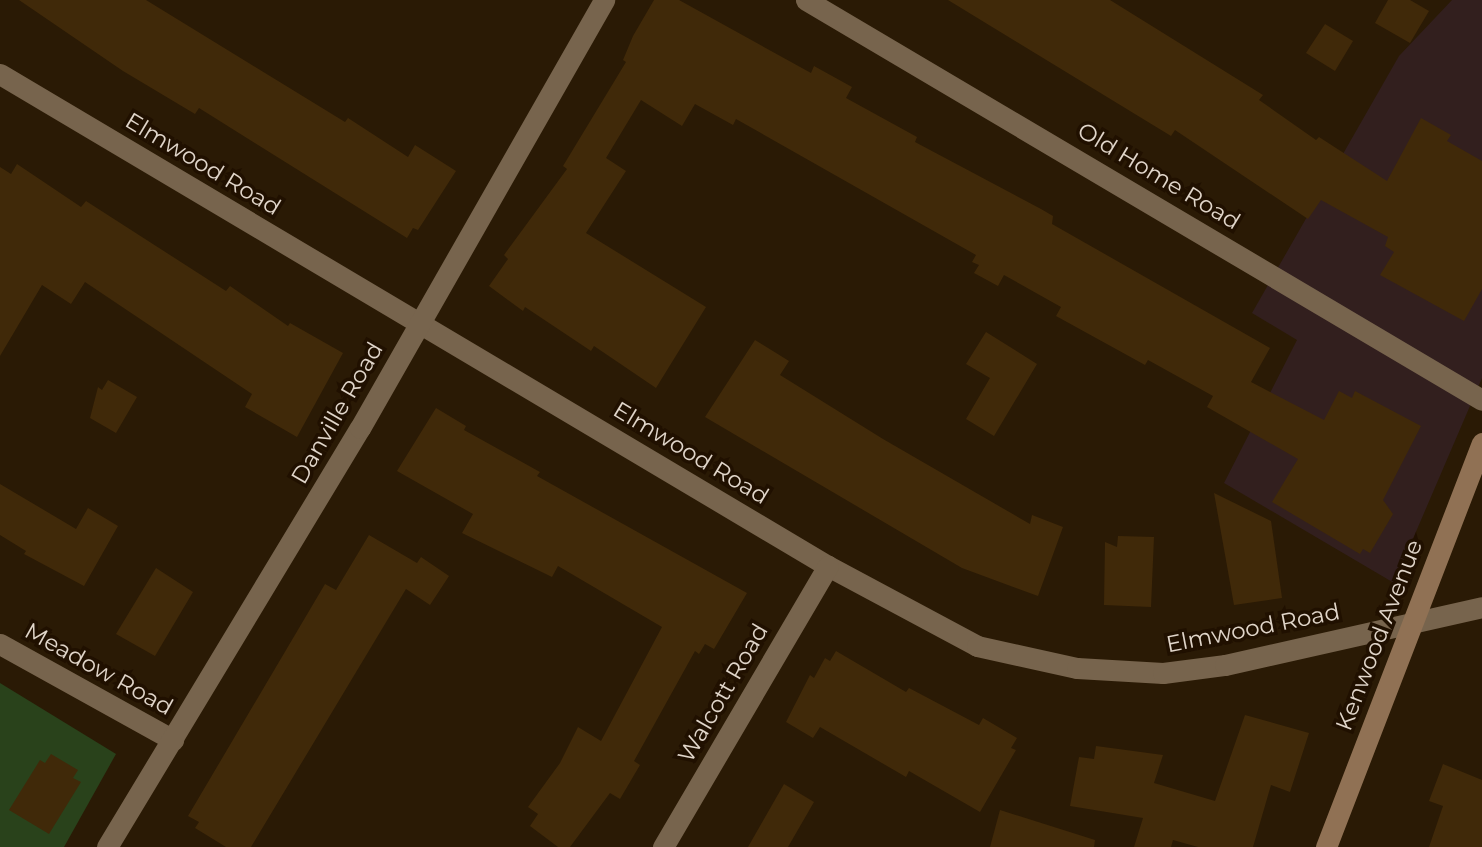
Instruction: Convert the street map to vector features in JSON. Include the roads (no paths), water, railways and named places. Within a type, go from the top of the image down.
[{"type":"main road","name":"Kenwood Avenue","points":[[1326,847],[1482,443]]},
{"type":"street","name":"Danville Road","points":[[107,847],[420,322],[604,0]]},
{"type":"street","name":"Old Home Road","points":[[806,0],[1482,400]]},
{"type":"street","name":"Elmwood Road","points":[[0,74],[828,566],[977,646],[1125,674],[1225,665],[1482,607]]},
{"type":"street","name":"Walcott Road","points":[[663,847],[828,566]]},
{"type":"street","name":"Meadow Road","points":[[0,644],[173,740]]}]
